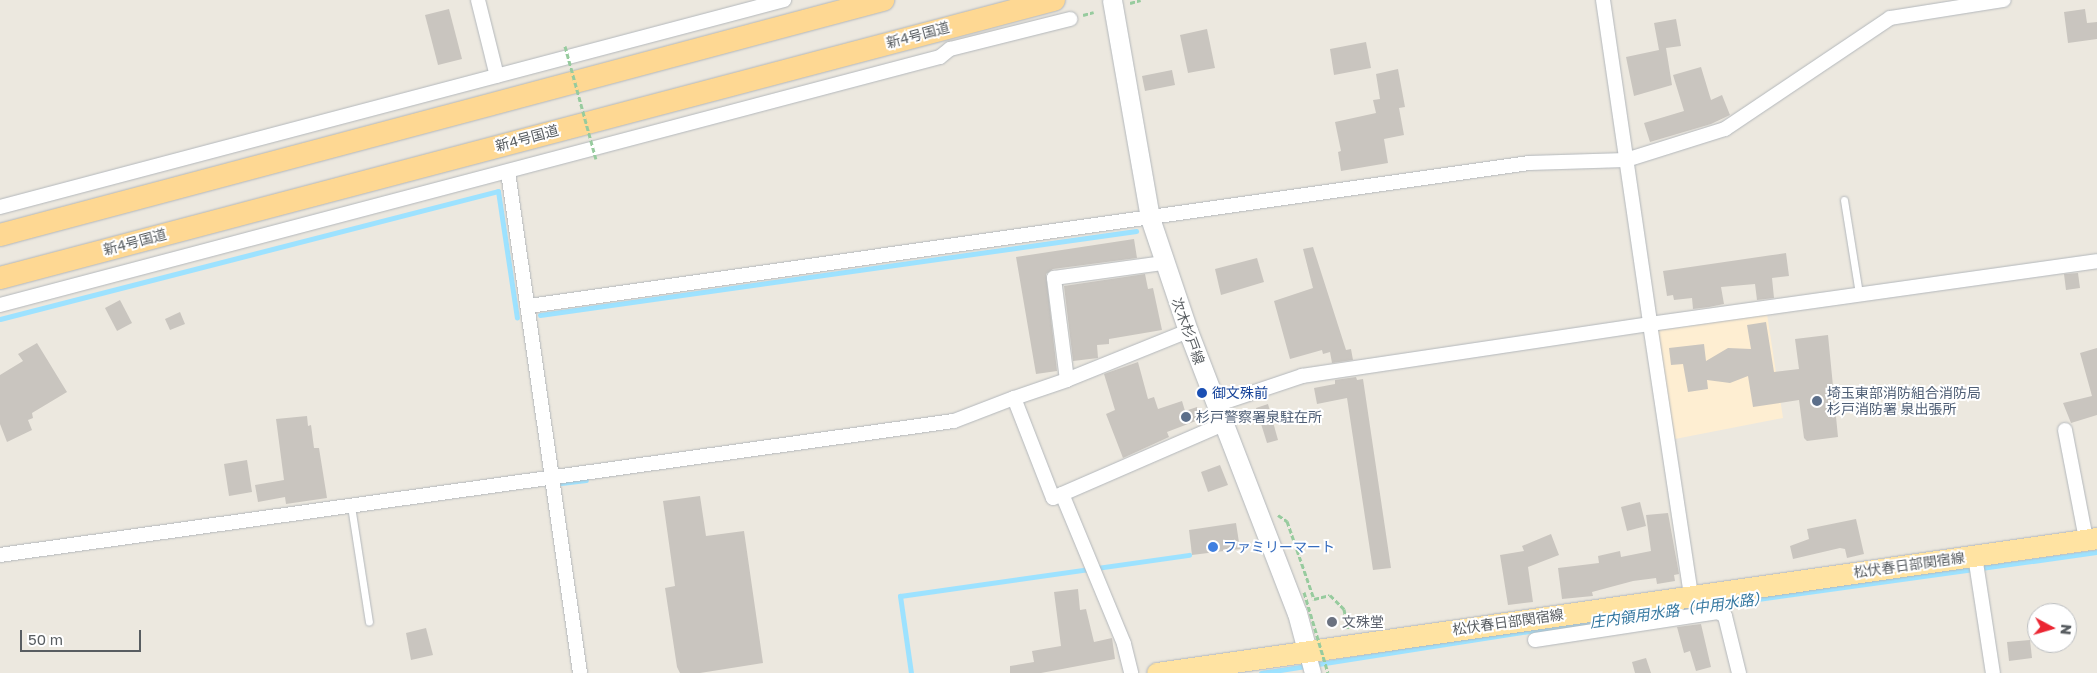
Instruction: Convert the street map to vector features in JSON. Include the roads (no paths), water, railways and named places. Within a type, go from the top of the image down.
[{"type":"highway","points":[[0,235],[882,0]]},
{"type":"highway","name":"新4号国道","points":[[0,278],[986,28],[1054,0]]},
{"type":"main road","name":"次木杉戸線","points":[[1120,2],[1150,218],[1188,331],[1297,613],[1307,650]]},
{"type":"main road","name":"松伏春日部関宿線","points":[[1157,673],[1307,650],[1666,609],[1691,596],[2092,539]]},
{"type":"street","points":[[478,0],[497,76]]},
{"type":"street","points":[[0,207],[784,0]]},
{"type":"street","points":[[1604,0],[1691,596]]},
{"type":"street","points":[[529,306],[1529,163],[1626,160],[1725,129],[1890,18],[2004,0]]},
{"type":"street","points":[[0,305],[940,57],[986,28],[1070,19]]},
{"type":"street","points":[[470,83],[477,107]]},
{"type":"street","points":[[508,172],[529,306],[580,673]]},
{"type":"street","points":[[1216,405],[1302,376],[1650,324],[2097,261]]},
{"type":"street","points":[[1067,380],[1054,278],[1164,263]]},
{"type":"street","points":[[0,555],[954,420],[1067,380],[1188,331]]},
{"type":"street","points":[[1014,398],[1053,498],[1223,424]]},
{"type":"street","points":[[2064,430],[2092,539]]},
{"type":"street","points":[[1062,494],[1124,644],[1131,673]]},
{"type":"street","points":[[1975,556],[1993,673]]},
{"type":"street","points":[[1535,640],[1666,609],[1718,612],[1725,616],[1739,673]]},
{"type":"street","points":[[1307,650],[1313,673]]},
{"type":"lane","points":[[1844,200],[1859,294]]},
{"type":"lane","points":[[351,506],[368,622]]},
{"type":"waterway","points":[[0,319],[498,191],[517,318]]},
{"type":"waterway","points":[[540,315],[1136,231]]},
{"type":"waterway","points":[[561,483],[586,480]]},
{"type":"waterway","name":"庄内領用水路（中用水路）","points":[[1261,673],[1535,630],[2097,552]]},
{"type":"waterway","points":[[911,673],[900,596],[1189,555]]},
{"type":"place","name":"御文殊前","points":[[1202,393]]},
{"type":"place","name":"埼玉東部消防組合消防局 杉戸消防署 泉出張所","points":[[1817,401]]},
{"type":"place","name":"杉戸警察署泉駐在所","points":[[1186,417]]},
{"type":"place","name":"ファミリーマート","points":[[1213,547]]},
{"type":"place","name":"文殊堂","points":[[1332,622]]}]
